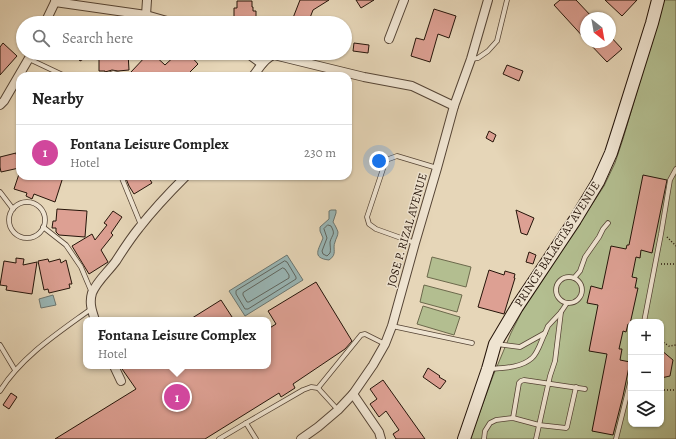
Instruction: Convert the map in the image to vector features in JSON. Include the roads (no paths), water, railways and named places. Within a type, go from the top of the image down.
[{"type":"main road","name":"PRINCE BALAGTAS AVENUE","points":[[464,439],[495,344],[517,307],[575,220],[598,182],[620,125],[658,0]]},
{"type":"street","points":[[146,15],[147,0]]},
{"type":"street","points":[[389,39],[404,0]]},
{"type":"street","name":"JOSE P. RIZAL AVENUE","points":[[301,439],[338,410],[353,394],[373,365],[385,344],[392,326],[438,168],[454,106],[488,0]]},
{"type":"street","points":[[48,16],[55,1],[150,16]]},
{"type":"street","points":[[20,72],[27,60]]},
{"type":"street","points":[[257,60],[262,64]]},
{"type":"street","points":[[256,72],[266,60]]},
{"type":"street","points":[[294,60],[344,72]]},
{"type":"street","points":[[352,74],[412,86],[454,106]]},
{"type":"street","points":[[1,102],[16,78]]},
{"type":"street","points":[[94,317],[90,302],[98,282],[115,262],[141,226],[182,180]]},
{"type":"street","points":[[115,369],[121,381]]},
{"type":"street","points":[[353,394],[379,432],[381,439]]},
{"type":"lane","points":[[470,59],[478,58],[488,51],[497,41],[507,0]]},
{"type":"lane","points":[[37,60],[59,72]]},
{"type":"lane","points":[[415,243],[376,229],[369,224],[367,218],[386,160],[397,156],[438,168]]},
{"type":"lane","points":[[645,319],[670,180],[676,169]]},
{"type":"lane","points":[[122,180],[141,226]]},
{"type":"lane","points":[[0,192],[13,208]]},
{"type":"lane","points":[[22,203],[32,203],[40,208],[44,218],[43,227],[38,234],[29,238],[19,236],[14,233],[9,224],[10,213],[13,208],[22,203]]},
{"type":"lane","points":[[574,278],[580,271],[585,257],[608,223]]},
{"type":"lane","points":[[43,227],[66,245],[81,267],[92,294]]},
{"type":"lane","points":[[567,278],[574,278],[579,282],[582,288],[581,294],[578,300],[572,303],[566,303],[560,300],[556,294],[556,287],[560,281],[567,278]]},
{"type":"lane","points":[[488,369],[503,368],[521,364],[532,358],[538,350],[548,326],[561,312],[566,303]]},
{"type":"lane","points":[[0,391],[15,370],[27,358],[91,309]]},
{"type":"lane","points":[[536,439],[555,361],[561,312]]},
{"type":"lane","points":[[392,326],[472,344]]},
{"type":"lane","points":[[495,344],[520,347],[545,333]]},
{"type":"lane","points":[[318,388],[362,335],[365,334],[385,344]]},
{"type":"lane","points":[[0,344],[15,370]]},
{"type":"lane","points":[[513,418],[521,381],[524,380],[585,388]]},
{"type":"lane","points":[[484,439],[485,431],[490,423],[496,420],[513,418],[539,425],[564,429],[567,427],[576,387]]},
{"type":"lane","points":[[220,439],[246,422],[303,390],[311,388],[318,388],[338,410]]},
{"type":"lane","points":[[616,439],[628,391]]},
{"type":"lane","points":[[246,422],[256,439]]},
{"type":"water","points":[[336,210],[333,222],[338,235],[334,245],[334,254],[329,260],[323,259],[318,255],[318,249],[323,238],[320,227],[329,219],[329,211]]},
{"type":"water","points":[[287,255],[303,280],[245,316],[229,291]]},
{"type":"water","points":[[53,295],[56,305],[41,308],[39,299]]},
{"type":"place","name":"Fontana Leisure Complex","points":[[177,397]]}]
